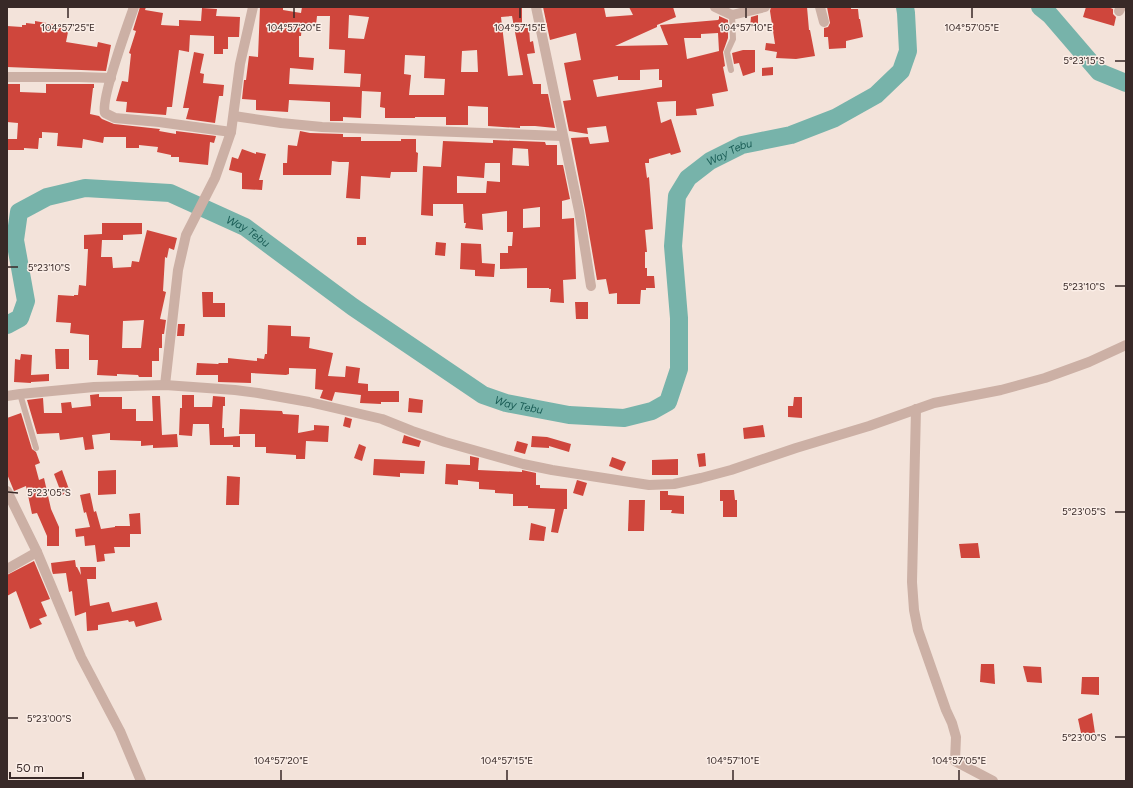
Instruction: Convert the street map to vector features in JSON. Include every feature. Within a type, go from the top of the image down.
[{"type":"street","points":[[134,7],[111,78],[104,109],[105,113],[115,118],[159,122],[230,132]]},
{"type":"street","points":[[165,386],[178,270],[186,235],[215,178],[230,132],[234,116],[240,64],[253,7]]},
{"type":"street","points":[[536,7],[579,211],[591,286]]},
{"type":"street","points":[[715,7],[732,14],[765,7]]},
{"type":"street","points":[[820,7],[824,22]]},
{"type":"street","points":[[7,78],[111,78]]},
{"type":"street","points":[[234,116],[322,127],[562,136]]},
{"type":"street","points":[[7,396],[94,387],[165,386],[235,390],[309,402],[382,419],[445,442],[523,464],[649,485],[674,484],[708,476],[868,426],[934,403],[1001,390],[1045,378],[1089,362],[1126,345]]},
{"type":"street","points":[[916,409],[912,582],[914,610],[917,623],[956,737],[955,761],[992,781]]},
{"type":"street","points":[[7,491],[37,552],[81,657],[120,731],[141,781]]},
{"type":"street","points":[[7,569],[37,552]]},
{"type":"lane","points":[[731,70],[727,52],[733,39],[732,14]]},
{"type":"lane","points":[[20,394],[36,448]]},
{"type":"building","points":[[140,7],[146,7],[145,10],[163,13],[161,25],[179,26],[179,20],[201,21],[202,8],[217,9],[216,16],[240,17],[239,37],[228,37],[228,49],[223,49],[223,54],[214,54],[214,36],[190,35],[189,52],[179,50],[172,107],[167,107],[166,115],[126,112],[127,102],[116,101],[122,81],[128,82],[131,54],[129,53],[136,31],[133,30]]},
{"type":"building","points":[[260,7],[283,8],[283,10],[301,13],[302,7],[522,7],[522,28],[529,28],[530,42],[533,41],[535,53],[527,54],[533,84],[541,84],[541,94],[548,94],[555,128],[535,126],[520,126],[520,128],[488,126],[488,107],[468,106],[468,125],[446,125],[446,117],[385,118],[385,108],[380,107],[381,92],[362,91],[361,118],[343,117],[343,121],[330,121],[330,102],[289,100],[288,112],[256,110],[256,100],[242,99],[249,56],[258,57]],"holes":[[[349,15],[369,17],[364,39],[348,38]],[[317,16],[330,16],[329,49],[345,50],[344,73],[361,74],[360,87],[289,84],[290,68],[313,70],[314,58],[299,57],[299,36],[301,36],[302,24],[316,25]],[[512,16],[523,75],[508,76],[501,17]],[[477,50],[478,72],[461,72],[462,51]],[[405,55],[425,56],[424,78],[445,79],[444,95],[409,95],[411,75],[404,74]]]},
{"type":"building","points":[[543,7],[604,7],[606,17],[633,15],[629,7],[673,7],[676,17],[615,46],[668,45],[660,25],[718,20],[719,16],[728,20],[728,38],[723,52],[725,66],[723,67],[728,91],[712,94],[714,106],[696,109],[697,115],[676,116],[676,101],[657,102],[661,123],[671,119],[681,152],[671,155],[670,153],[649,159],[649,163],[645,163],[647,178],[649,177],[653,229],[645,230],[647,252],[645,252],[645,268],[647,268],[647,276],[654,276],[655,288],[646,288],[646,290],[641,290],[640,304],[617,304],[617,293],[609,294],[606,279],[597,280],[571,138],[588,137],[590,144],[609,142],[606,126],[587,128],[588,134],[569,131],[563,101],[571,100],[564,63],[581,60],[576,33],[550,40]],"holes":[[[718,33],[719,51],[687,59],[684,38],[701,38],[701,34]],[[659,69],[659,80],[662,80],[662,87],[597,97],[593,80],[618,76],[618,80],[640,80],[640,70]]]},
{"type":"building","points":[[771,7],[807,7],[809,30],[815,56],[796,59],[776,58],[777,52],[765,50],[766,43],[775,44],[770,11]]},
{"type":"building","points":[[827,7],[851,7],[851,9],[858,9],[863,37],[846,41],[846,48],[829,49],[828,37],[824,37],[824,28],[828,27],[830,23]]},
{"type":"building","points":[[1086,7],[1108,7],[1113,9],[1113,14],[1116,17],[1114,26],[1083,17]]},
{"type":"building","points":[[758,15],[758,27],[750,27],[751,17]]},
{"type":"building","points":[[35,21],[69,27],[66,42],[97,47],[98,42],[111,45],[106,71],[7,67],[7,26],[22,27],[22,25],[26,25],[26,23],[35,24]]},
{"type":"building","points":[[743,50],[755,50],[755,72],[743,76],[739,63],[734,64],[732,53]]},
{"type":"building","points":[[194,52],[204,54],[200,73],[204,74],[203,83],[224,85],[223,96],[219,96],[215,123],[186,119],[189,108],[183,108]]},
{"type":"building","points":[[773,67],[773,75],[762,76],[762,68]]},
{"type":"building","points":[[7,84],[20,84],[20,92],[46,93],[46,84],[94,84],[90,114],[99,116],[102,119],[114,124],[160,129],[159,131],[176,134],[176,131],[216,136],[214,143],[210,142],[208,165],[179,162],[179,157],[171,157],[171,155],[157,152],[158,147],[139,145],[139,148],[126,148],[126,137],[104,137],[103,143],[83,139],[82,148],[57,146],[58,133],[42,132],[42,138],[39,138],[38,149],[24,148],[24,150],[7,150],[7,139],[17,139],[18,123],[7,122]]},
{"type":"building","points":[[300,131],[310,133],[343,134],[343,137],[361,137],[361,141],[401,141],[401,139],[416,139],[416,152],[418,153],[417,172],[391,172],[390,178],[361,176],[360,199],[346,198],[349,162],[332,161],[331,175],[283,175],[283,163],[287,163],[288,145],[297,146]]},
{"type":"building","points":[[493,140],[545,142],[546,145],[557,145],[557,165],[563,165],[570,199],[562,201],[562,219],[574,218],[576,279],[563,280],[564,303],[550,302],[551,289],[549,288],[527,288],[527,268],[500,269],[500,253],[508,253],[508,246],[512,246],[513,232],[507,232],[507,211],[482,214],[483,230],[465,228],[466,223],[464,223],[463,204],[433,204],[433,216],[421,215],[423,166],[441,167],[443,141],[493,143]],"holes":[[[513,148],[528,149],[529,166],[512,165]],[[485,163],[500,163],[500,182],[487,181],[486,193],[457,193],[457,176],[484,178]],[[540,207],[540,227],[523,228],[523,209]]]},
{"type":"building","points":[[242,149],[256,154],[256,152],[266,154],[259,180],[263,180],[262,190],[242,189],[242,173],[229,170],[232,157],[238,159]]},
{"type":"building","points":[[102,223],[142,223],[142,234],[123,235],[123,240],[102,240],[101,257],[112,257],[113,268],[131,267],[132,261],[139,262],[147,230],[177,238],[174,250],[169,248],[167,258],[165,257],[163,291],[166,292],[160,319],[166,320],[164,334],[162,334],[162,348],[159,348],[159,361],[152,361],[152,377],[117,374],[117,376],[97,375],[98,360],[89,360],[89,335],[70,333],[71,323],[56,322],[58,295],[78,295],[79,285],[86,286],[88,249],[84,249],[84,235],[102,234]],"holes":[[[144,320],[141,348],[122,348],[123,321]]]},
{"type":"building","points":[[357,237],[366,237],[366,245],[357,245]]},
{"type":"building","points":[[436,242],[446,243],[445,256],[435,255]]},
{"type":"building","points":[[461,243],[481,244],[482,263],[495,264],[494,277],[475,276],[475,270],[460,269]]},
{"type":"building","points":[[202,292],[213,292],[213,303],[225,303],[225,317],[203,317]]},
{"type":"building","points":[[575,302],[588,302],[588,319],[576,319]]},
{"type":"building","points":[[178,324],[185,324],[184,336],[177,336]]},
{"type":"building","points":[[268,325],[291,326],[291,336],[310,337],[309,348],[333,353],[328,376],[345,377],[346,366],[360,368],[358,383],[368,384],[368,391],[399,391],[399,402],[381,402],[381,404],[360,403],[361,395],[335,392],[332,401],[320,398],[323,390],[315,389],[316,369],[289,368],[289,374],[286,375],[251,373],[251,383],[218,382],[218,375],[196,375],[197,363],[228,363],[228,358],[257,361],[257,358],[264,359],[265,354],[267,354]]},
{"type":"building","points":[[55,349],[69,349],[69,369],[56,369]]},
{"type":"building","points":[[21,354],[32,355],[31,375],[49,374],[49,381],[31,383],[14,382],[15,359],[20,360]]},
{"type":"building","points":[[99,394],[99,397],[122,397],[122,409],[136,409],[136,421],[153,421],[152,396],[160,396],[162,435],[177,434],[178,447],[153,448],[153,445],[141,446],[141,441],[110,440],[110,433],[92,435],[94,449],[85,450],[83,437],[60,440],[59,433],[37,434],[27,400],[43,398],[44,413],[62,413],[61,403],[71,402],[72,408],[91,406],[90,395]]},
{"type":"building","points":[[182,395],[194,395],[194,407],[212,407],[213,396],[225,397],[222,428],[224,428],[224,437],[240,436],[240,447],[233,447],[233,445],[210,445],[209,424],[193,424],[192,436],[179,435]]},
{"type":"building","points":[[794,397],[802,397],[802,418],[788,417],[788,406],[793,406]]},
{"type":"building","points":[[409,398],[423,400],[422,413],[408,412]]},
{"type":"building","points":[[240,409],[282,411],[283,414],[299,415],[298,433],[314,430],[314,425],[329,426],[328,442],[306,441],[305,459],[296,459],[296,455],[266,453],[266,447],[255,447],[255,434],[239,434]]},
{"type":"building","points":[[21,413],[32,449],[36,452],[40,463],[35,465],[39,480],[44,478],[51,509],[59,527],[59,546],[47,546],[47,536],[37,513],[32,514],[26,486],[14,491],[7,474],[7,418]]},
{"type":"building","points":[[345,417],[352,419],[350,428],[343,426]]},
{"type":"building","points":[[763,425],[765,437],[744,439],[743,428]]},
{"type":"building","points":[[404,435],[421,441],[419,447],[402,443]]},
{"type":"building","points":[[532,436],[547,437],[571,444],[569,452],[549,446],[549,448],[531,447]]},
{"type":"building","points":[[517,441],[528,444],[525,454],[514,451]]},
{"type":"building","points":[[359,444],[366,447],[362,461],[354,458]]},
{"type":"building","points":[[705,453],[706,466],[699,467],[697,454]]},
{"type":"building","points":[[470,456],[479,458],[478,470],[522,472],[522,470],[536,473],[536,485],[540,485],[540,488],[567,489],[567,509],[564,509],[558,533],[551,532],[555,509],[513,506],[513,494],[495,493],[495,490],[479,489],[479,482],[458,480],[458,485],[445,484],[446,464],[470,465]]},
{"type":"building","points":[[612,457],[626,462],[622,471],[609,466]]},
{"type":"building","points":[[374,459],[425,461],[424,474],[400,473],[400,477],[373,475]]},
{"type":"building","points":[[678,459],[678,475],[652,475],[652,460]]},
{"type":"building","points":[[62,470],[70,492],[62,495],[54,474]]},
{"type":"building","points":[[116,470],[116,494],[98,495],[98,471]]},
{"type":"building","points":[[227,476],[240,477],[239,505],[226,505]]},
{"type":"building","points":[[577,480],[587,483],[583,496],[573,493]]},
{"type":"building","points":[[720,490],[734,490],[735,500],[737,500],[737,517],[723,517],[723,501],[720,501]]},
{"type":"building","points":[[660,491],[668,491],[668,495],[684,496],[684,514],[671,513],[672,510],[660,510]]},
{"type":"building","points":[[90,493],[94,512],[96,511],[101,529],[115,526],[130,526],[129,514],[140,513],[141,534],[130,534],[130,547],[114,547],[115,553],[104,554],[105,561],[97,562],[95,545],[85,546],[84,536],[76,537],[75,529],[90,527],[86,512],[84,513],[80,495]]},
{"type":"building","points":[[629,500],[645,500],[644,531],[628,531]]},
{"type":"building","points":[[531,523],[546,527],[544,541],[529,540]]},
{"type":"building","points":[[978,543],[980,558],[961,558],[959,544]]},
{"type":"building","points":[[75,560],[76,567],[81,575],[80,567],[96,567],[96,579],[87,579],[90,606],[109,602],[112,612],[157,602],[162,620],[136,627],[134,621],[129,622],[128,620],[98,625],[98,630],[87,631],[86,612],[75,616],[72,591],[69,592],[66,573],[53,574],[52,571],[51,563]]},
{"type":"building","points":[[34,561],[50,599],[41,602],[47,616],[39,619],[42,624],[30,629],[16,591],[7,596],[7,575]]},
{"type":"building","points":[[981,664],[994,664],[995,684],[980,682]]},
{"type":"building","points":[[1023,666],[1041,667],[1042,683],[1027,682]]},
{"type":"building","points":[[1082,677],[1099,677],[1099,695],[1081,694]]},
{"type":"building","points":[[1092,713],[1095,733],[1081,733],[1078,719]]},
{"type":"waterway","name":"Way Tebu","points":[[7,325],[20,318],[26,301],[15,240],[19,212],[47,197],[85,188],[170,193],[245,227],[353,307],[483,395],[506,403],[569,415],[624,418],[652,411],[668,402],[679,369],[679,318],[673,246],[677,196],[688,178],[710,161],[742,145],[791,135],[835,118],[876,95],[901,71],[908,51],[905,7]]},
{"type":"waterway","name":"Way Tebu","points":[[1040,7],[1050,15],[1099,72],[1126,83]]}]
